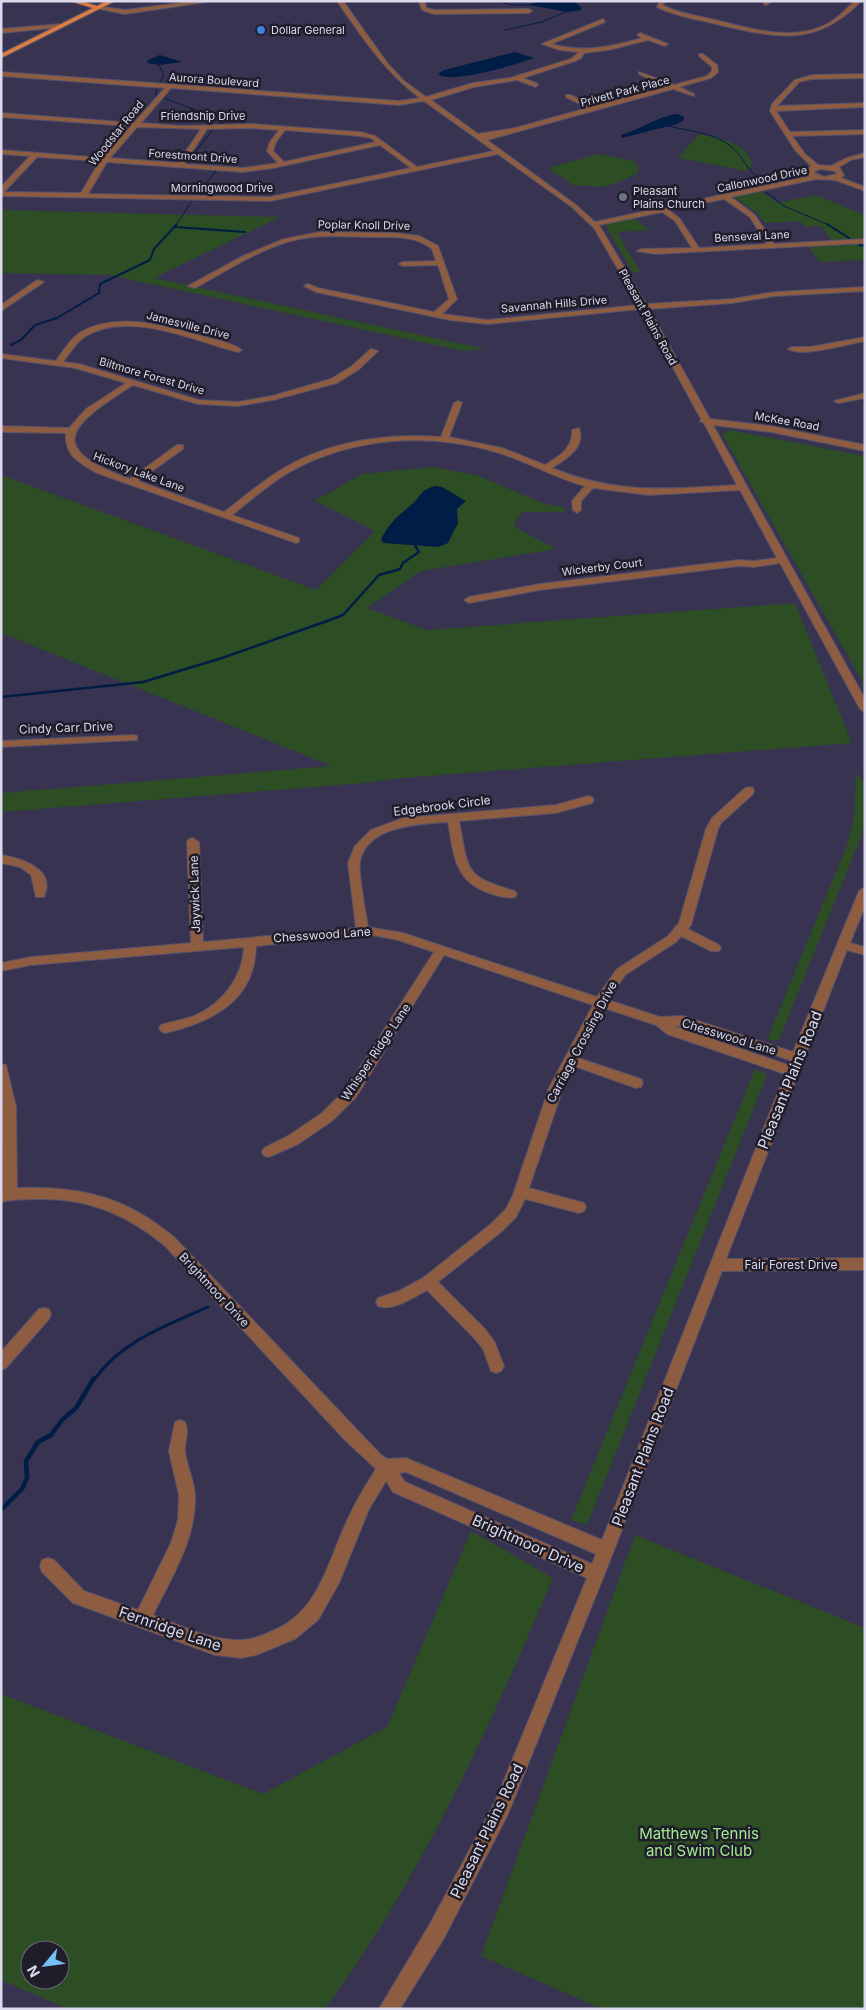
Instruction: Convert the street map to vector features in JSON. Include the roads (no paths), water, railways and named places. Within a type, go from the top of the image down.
[{"type":"main road","points":[[73,1],[98,8]]},
{"type":"main road","points":[[1,56],[112,1]]},
{"type":"street","points":[[98,8],[125,12],[210,1]]},
{"type":"street","name":"Pleasant Plains Road","points":[[340,1],[386,65],[402,82],[593,222],[644,307],[704,420],[865,709]]},
{"type":"street","points":[[422,1],[424,9],[434,12],[493,9],[529,11]]},
{"type":"street","points":[[663,1],[659,6],[679,13],[743,28],[784,33],[810,32],[827,27],[858,1]]},
{"type":"street","points":[[590,17],[605,22],[545,44],[582,52],[603,51],[647,38]]},
{"type":"street","points":[[1,31],[61,26]]},
{"type":"street","points":[[635,33],[666,44]]},
{"type":"street","points":[[617,39],[629,43]]},
{"type":"street","name":"Aurora Boulevard","points":[[1,74],[399,103],[517,78],[573,60],[580,57],[582,52]]},
{"type":"street","name":"Privett Park Place","points":[[480,138],[596,109],[709,77],[715,72],[715,66],[700,55]]},
{"type":"street","points":[[641,73],[692,95]]},
{"type":"street","points":[[775,106],[797,81],[812,77],[865,76]]},
{"type":"street","points":[[517,78],[536,85]]},
{"type":"street","name":"Woodstar Road","points":[[83,196],[105,160],[169,87]]},
{"type":"street","points":[[568,96],[596,109]]},
{"type":"street","points":[[775,106],[865,100]]},
{"type":"street","points":[[775,106],[865,105]]},
{"type":"street","points":[[775,106],[789,134],[810,163],[816,167]]},
{"type":"street","name":"Friendship Drive","points":[[1,115],[134,125],[205,128],[251,126],[360,134],[373,137],[416,169]]},
{"type":"street","points":[[179,166],[205,128]]},
{"type":"street","points":[[282,164],[270,151],[273,142],[284,128]]},
{"type":"street","points":[[789,134],[865,132]]},
{"type":"street","name":"Forestmont Drive","points":[[1,152],[243,170],[282,164],[382,143]]},
{"type":"street","name":"Morningwood Drive","points":[[1,193],[270,199],[499,152]]},
{"type":"street","points":[[1,193],[36,154]]},
{"type":"street","points":[[833,168],[849,159],[865,154]]},
{"type":"street","points":[[836,178],[841,173],[833,168],[816,167],[810,170],[814,175],[836,178],[865,189]]},
{"type":"street","name":"Callonwood Drive","points":[[593,222],[726,197],[814,175]]},
{"type":"street","name":"Callonwood Drive","points":[[593,222],[814,175]]},
{"type":"street","points":[[726,197],[753,216],[772,246]]},
{"type":"street","points":[[662,209],[678,220],[697,250]]},
{"type":"street","name":"Poplar Knoll Drive","points":[[192,286],[276,244],[318,234],[419,238],[430,243],[435,248],[453,298],[436,315]]},
{"type":"street","name":"Benseval Lane","points":[[641,251],[865,241]]},
{"type":"street","points":[[403,264],[440,262]]},
{"type":"street","points":[[1,309],[5,303],[40,282]]},
{"type":"street","name":"Savannah Hills Drive","points":[[308,286],[316,290],[436,315],[488,322],[644,307],[732,301],[781,294],[865,289]]},
{"type":"street","name":"Jamesville Drive","points":[[58,363],[82,335],[101,327],[122,324],[147,326],[238,350]]},
{"type":"street","points":[[792,349],[816,348],[865,339]]},
{"type":"street","name":"Biltmore Forest Drive","points":[[1,356],[83,368],[198,402],[249,403],[334,381],[355,368],[374,351]]},
{"type":"street","points":[[1,429],[71,431],[87,412],[133,382]]},
{"type":"street","points":[[838,401],[865,396]]},
{"type":"street","points":[[444,439],[458,403]]},
{"type":"street","name":"McKee Road","points":[[704,420],[771,428],[865,448]]},
{"type":"street","points":[[546,468],[575,448],[578,438],[576,430]]},
{"type":"street","name":"Hickory Lake Lane","points":[[71,431],[69,444],[77,458],[93,468],[296,540]]},
{"type":"street","points":[[226,515],[289,468],[325,452],[383,440],[444,439],[500,450],[590,485],[638,491],[689,490],[740,484]]},
{"type":"street","points":[[130,482],[180,447]]},
{"type":"street","points":[[577,510],[576,502],[590,485]]},
{"type":"street","name":"Wickerby Court","points":[[469,600],[539,587],[739,563],[754,564],[780,557]]},
{"type":"street","name":"Cindy Carr Drive","points":[[1,744],[133,738]]},
{"type":"street","points":[[716,948],[680,932],[685,925],[712,829],[727,809],[749,791]]},
{"type":"street","name":"Edgebrook Circle","points":[[362,930],[354,868],[359,849],[375,833],[397,824],[556,809],[588,800]]},
{"type":"street","points":[[453,818],[461,860],[467,874],[480,887],[511,894]]},
{"type":"street","name":"Jaywick Lane","points":[[193,842],[197,946]]},
{"type":"street","points":[[1,859],[21,863],[35,872],[41,883],[40,894]]},
{"type":"street","name":"Pleasant Plains Road","points":[[389,2009],[437,1931],[502,1808],[606,1550],[865,890]]},
{"type":"street","name":"Chesswood Lane","points":[[1,967],[31,961],[362,930],[386,933],[660,1022],[671,1030],[795,1065]]},
{"type":"street","name":"Carriage Crossing Drive","points":[[383,1302],[403,1296],[428,1282],[506,1220],[521,1192],[547,1108],[612,981],[621,972],[680,932]]},
{"type":"street","points":[[165,1028],[201,1018],[224,1003],[245,974],[250,960],[250,941]]},
{"type":"street","points":[[843,945],[865,951]]},
{"type":"street","name":"Whisper Ridge Lane","points":[[269,1152],[293,1140],[328,1117],[351,1093],[441,951]]},
{"type":"street","points":[[570,1060],[636,1083]]},
{"type":"street","points":[[1,1069],[9,1107],[6,1195]]},
{"type":"street","points":[[521,1192],[579,1207]]},
{"type":"street","name":"Brightmoor Drive","points":[[6,1195],[55,1193],[86,1196],[119,1207],[146,1221],[170,1242],[348,1434],[375,1460],[386,1467],[398,1487],[596,1574]]},
{"type":"street","name":"Fair Forest Drive","points":[[717,1265],[865,1264]]},
{"type":"street","points":[[428,1282],[485,1340],[496,1366]]},
{"type":"street","points":[[1,1363],[44,1314]]},
{"type":"street","points":[[142,1619],[179,1545],[186,1520],[187,1495],[177,1451],[180,1427]]},
{"type":"street","name":"Brightmoor Drive","points":[[386,1467],[406,1465],[606,1550]]},
{"type":"street","name":"Fernridge Lane","points":[[48,1566],[80,1597],[215,1646],[228,1649],[256,1646],[289,1633],[312,1614],[324,1597],[363,1504],[386,1467]]},
{"type":"water","points":[[540,1],[574,1],[581,7],[581,10],[568,12],[529,5]]},
{"type":"water","points":[[515,52],[534,58],[500,69],[470,75],[445,77],[438,74],[444,70]]},
{"type":"water","points":[[160,55],[182,62],[159,65],[147,63],[148,60]]},
{"type":"water","points":[[678,114],[684,117],[683,121],[677,124],[622,138],[621,135],[664,117]]},
{"type":"water","points":[[436,486],[442,487],[466,501],[457,509],[458,523],[448,543],[438,547],[383,543],[381,539],[394,520],[424,491]]},
{"type":"waterway","points":[[498,1],[512,5],[532,5]]},
{"type":"waterway","points":[[505,30],[542,22],[570,10]]},
{"type":"waterway","points":[[159,65],[164,75],[159,84]]},
{"type":"waterway","points":[[156,95],[157,88]]},
{"type":"waterway","points":[[164,98],[200,112],[211,112],[220,117],[220,122],[224,124],[213,125]]},
{"type":"waterway","points":[[668,126],[703,133],[720,139],[734,149],[760,179]]},
{"type":"waterway","points":[[213,129],[188,162],[191,165],[224,167]]},
{"type":"waterway","points":[[195,197],[216,171]]},
{"type":"waterway","points":[[766,192],[784,206],[828,224]]},
{"type":"waterway","points":[[176,225],[192,201]]},
{"type":"waterway","points":[[11,345],[21,340],[35,325],[57,318],[99,293],[100,284],[150,260],[154,249],[177,224]]},
{"type":"waterway","points":[[828,224],[849,238]]},
{"type":"waterway","points":[[175,227],[245,232]]},
{"type":"waterway","points":[[859,245],[865,246]]},
{"type":"waterway","points":[[1,697],[143,682],[222,658],[327,621],[343,615],[379,575],[400,569],[403,563],[419,552],[415,546]]},
{"type":"waterway","points":[[94,1380],[117,1355],[145,1336],[208,1307]]},
{"type":"waterway","points":[[1,1510],[22,1489],[27,1478],[26,1461],[38,1442],[51,1435],[63,1419],[76,1408],[94,1378]]},
{"type":"place","name":"Dollar General","points":[[261,30]]},
{"type":"place","name":"Pleasant Plains Church","points":[[623,197]]},
{"type":"park label","name":"Matthews Tennis and Swim Club","points":[[699,1842]]}]
